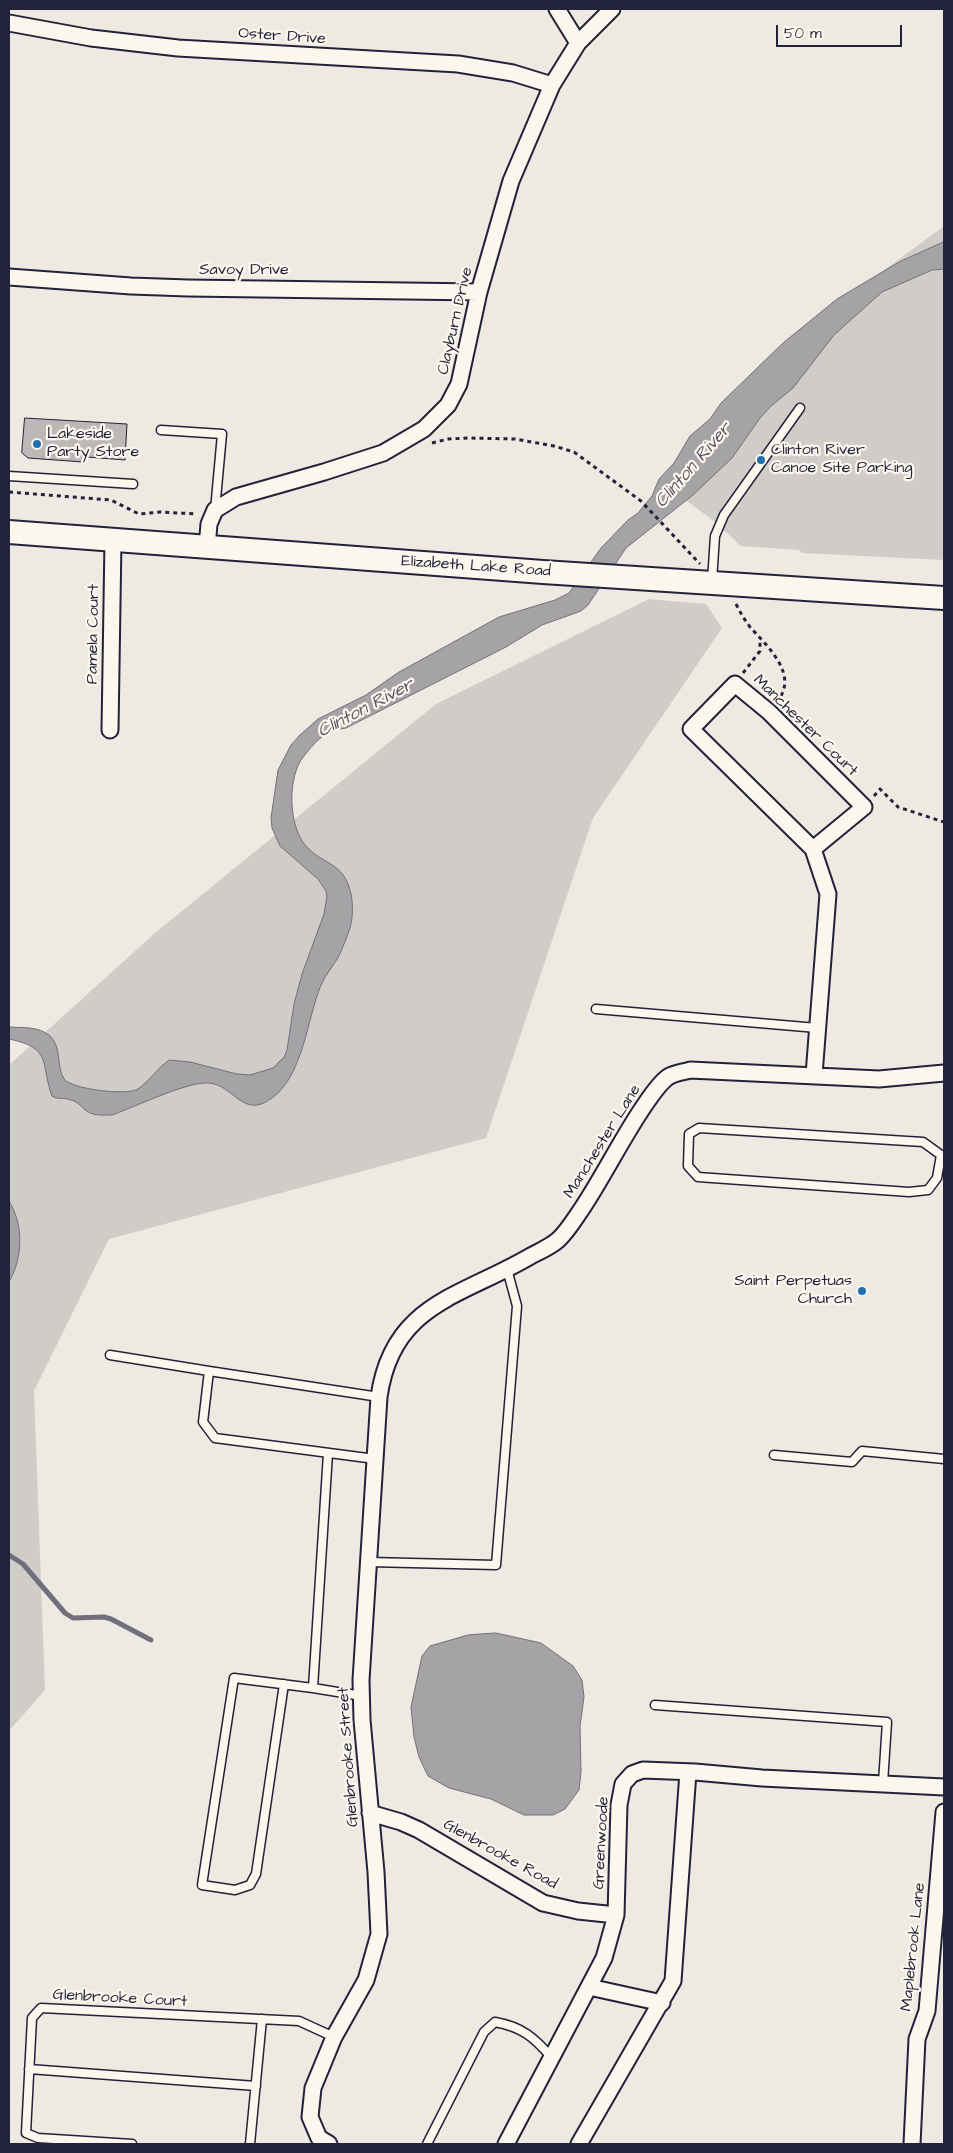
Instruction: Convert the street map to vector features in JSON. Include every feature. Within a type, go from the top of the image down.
[{"type":"street","points":[[557,9],[578,43]]},
{"type":"street","name":"Clayburn Drive","points":[[214,513],[236,497],[324,472],[383,452],[424,429],[448,405],[459,384],[480,292],[511,180],[552,85],[578,43],[612,9]]},
{"type":"street","name":"Oster Drive","points":[[9,23],[91,38],[168,47],[458,64],[513,73],[552,85]]},
{"type":"street","name":"Savoy Drive","points":[[9,277],[188,288],[480,292]]},
{"type":"street","points":[[207,547],[209,524],[214,513]]},
{"type":"street","name":"Elizabeth Lake Road","points":[[9,532],[578,574],[944,598]]},
{"type":"street","name":"Pamela Court","points":[[110,730],[113,540]]},
{"type":"street","name":"Manchester Court","points":[[814,1075],[828,894],[814,849],[692,729],[735,684],[769,712],[864,807]]},
{"type":"street","points":[[814,849],[864,807]]},
{"type":"street","name":"Manchester Lane","points":[[392,1348],[414,1322],[437,1304],[474,1283],[507,1269],[558,1241],[593,1193],[650,1098],[669,1076],[690,1070],[878,1078],[944,1073]]},
{"type":"street","name":"Glenbrooke Street","points":[[329,2144],[319,2138],[310,2117],[313,2088],[334,2037],[366,1980],[379,1934],[362,1696],[379,1396],[381,1381],[392,1348]]},
{"type":"street","name":"Greenwoode","points":[[506,2144],[604,1958],[616,1915],[619,1805],[623,1784],[632,1774],[643,1770],[944,1787]]},
{"type":"street","points":[[579,2144],[673,1981],[688,1772]]},
{"type":"street","name":"Maplebrook Lane","points":[[912,2144],[917,2038],[927,2011],[944,1812]]},
{"type":"street","name":"Glenbrooke Road","points":[[370,1813],[401,1822],[419,1830],[543,1903],[578,1911],[616,1915]]},
{"type":"street","points":[[589,1987],[662,2003]]},
{"type":"lane","points":[[712,583],[715,536],[724,515],[800,408]]},
{"type":"lane","points":[[161,430],[222,434],[214,513]]},
{"type":"lane","points":[[9,476],[133,484]]},
{"type":"lane","points":[[596,1009],[817,1028]]},
{"type":"lane","points":[[699,1128],[923,1142],[943,1155],[937,1178],[928,1190],[909,1192],[698,1177],[688,1166],[689,1134],[699,1128]]},
{"type":"lane","points":[[369,1562],[496,1565],[517,1306],[507,1269]]},
{"type":"lane","points":[[110,1355],[379,1396]]},
{"type":"lane","points":[[209,1370],[203,1422],[215,1438],[375,1459]]},
{"type":"lane","points":[[774,1455],[852,1462],[862,1451],[944,1458]]},
{"type":"lane","points":[[313,1688],[328,1453]]},
{"type":"lane","points":[[284,1684],[256,1874],[250,1885],[235,1890],[202,1885],[234,1678],[284,1684],[313,1688],[362,1696]]},
{"type":"lane","points":[[655,1705],[888,1722],[883,1783]]},
{"type":"lane","name":"Glenbrooke Court","points":[[132,2144],[38,2138],[26,2133],[32,2018],[41,2008],[299,2021],[334,2037]]},
{"type":"lane","points":[[250,2144],[262,2019]]},
{"type":"lane","points":[[427,2144],[484,2032],[495,2022],[512,2025],[534,2038],[552,2058]]},
{"type":"lane","points":[[30,2070],[256,2086]]},
{"type":"path","points":[[426,445],[448,439],[515,439],[554,446],[574,452],[641,501],[698,560],[712,583]]},
{"type":"path","points":[[9,492],[111,500],[139,514],[160,512],[214,513]]},
{"type":"path","points":[[735,602],[744,618],[779,660],[783,673],[782,695],[769,712]]},
{"type":"path","points":[[735,684],[760,651],[760,637]]},
{"type":"path","points":[[864,807],[880,789],[898,807],[944,822]]},
{"type":"shaded area","points":[[944,226],[944,560],[802,553],[799,550],[741,546],[714,521],[683,498],[790,340]]},
{"type":"shaded area","points":[[649,599],[706,604],[722,628],[593,818],[486,1138],[109,1239],[34,1391],[45,1690],[9,1731],[9,1065],[155,933],[436,704]]},
{"type":"water","name":"Clinton River","points":[[944,242],[944,269],[932,270],[882,292],[834,335],[793,388],[760,418],[732,458],[693,495],[626,548],[588,605],[581,611],[542,625],[506,647],[346,728],[326,734],[304,756],[298,765],[292,788],[293,814],[296,826],[306,846],[338,869],[343,875],[348,883],[351,894],[352,915],[350,928],[339,956],[321,985],[303,1046],[291,1076],[272,1098],[262,1104],[253,1105],[239,1100],[218,1085],[200,1083],[175,1090],[112,1115],[100,1115],[88,1112],[74,1101],[52,1096],[45,1066],[39,1052],[33,1047],[9,1039],[9,1027],[30,1028],[46,1033],[54,1040],[64,1079],[77,1086],[99,1090],[123,1092],[138,1089],[169,1060],[190,1062],[237,1074],[250,1075],[273,1068],[284,1057],[287,1050],[294,1004],[302,974],[324,914],[327,896],[318,879],[280,846],[272,828],[271,818],[278,770],[291,745],[318,719],[366,695],[399,672],[499,617],[555,600],[569,593],[601,548],[628,520],[638,513],[652,496],[659,479],[674,463],[690,436],[710,419],[721,403],[783,343],[837,299],[899,262]]},
{"type":"water","points":[[9,1201],[17,1220],[20,1242],[17,1263],[9,1282]]},
{"type":"water","points":[[496,1633],[541,1643],[573,1666],[582,1680],[584,1697],[580,1726],[581,1772],[579,1790],[565,1809],[553,1815],[524,1815],[491,1799],[449,1788],[428,1776],[419,1757],[414,1737],[411,1707],[422,1656],[430,1646],[468,1635]]},
{"type":"building","points":[[25,418],[127,424],[125,460],[87,457],[83,462],[28,458],[22,453]]},
{"type":"waterway","points":[[9,1555],[23,1564],[65,1613],[73,1618],[104,1617],[151,1640]]},
{"type":"place","name":"Lakeside Party Store","points":[[37,444]]},
{"type":"place","name":"Clinton River Canoe Site Parking","points":[[761,460]]},
{"type":"place","name":"Saint Perpetuas Church","points":[[862,1291]]}]
